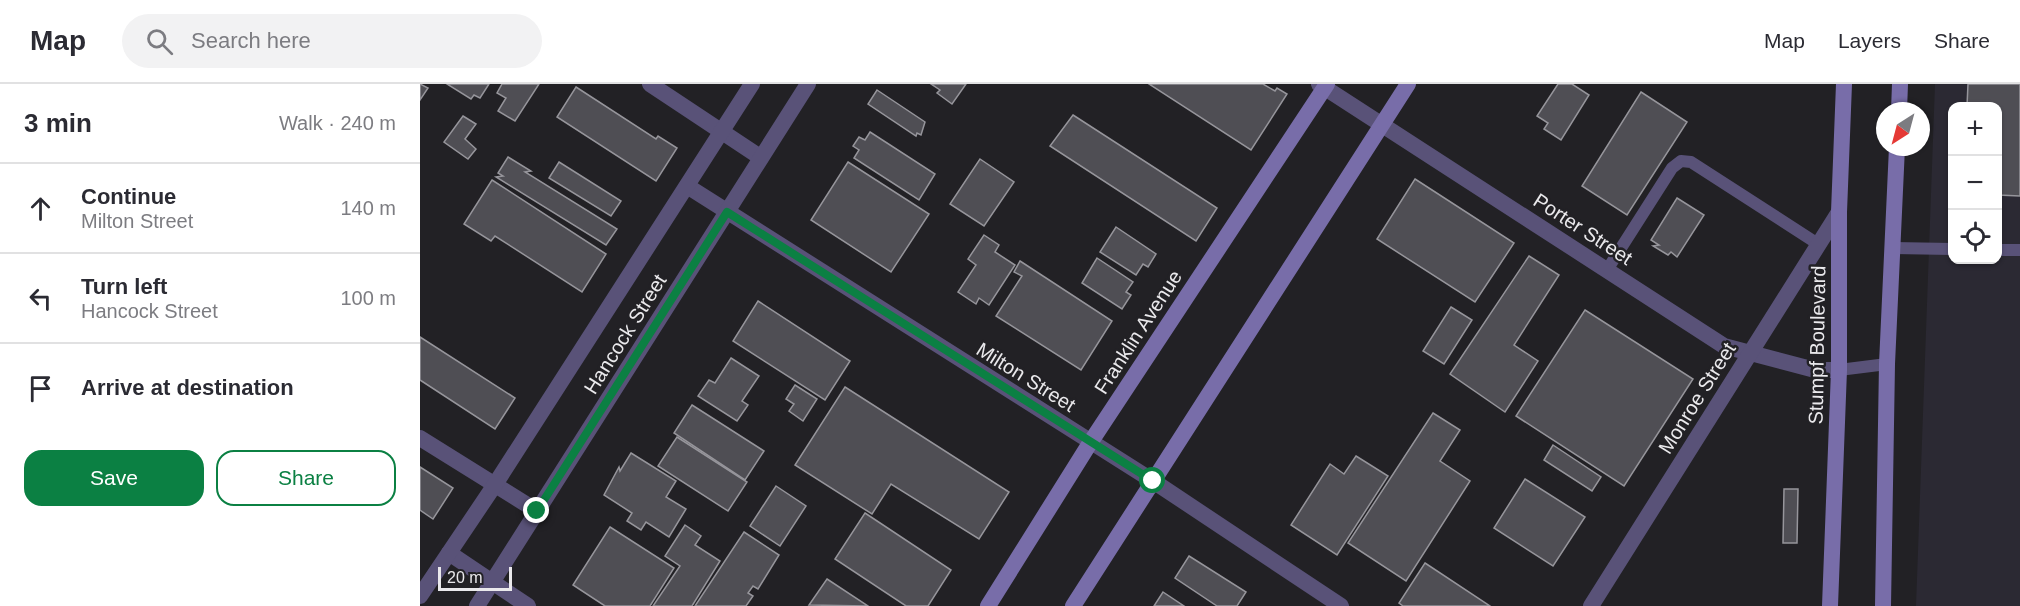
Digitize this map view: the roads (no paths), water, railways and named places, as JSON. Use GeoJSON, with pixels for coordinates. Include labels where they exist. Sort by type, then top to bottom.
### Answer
{"type":"FeatureCollection","features":[{"type":"Feature","properties":{"kind":"main road"},"geometry":{"type":"LineString","coordinates":[[1072,606],[1408,84]]}},
{"type":"Feature","properties":{"kind":"main road","name":"Stumpf Boulevard"},"geometry":{"type":"LineString","coordinates":[[1830,606],[1839,370],[1839,212],[1844,84]]}},
{"type":"Feature","properties":{"kind":"main road"},"geometry":{"type":"LineString","coordinates":[[1899,102],[1900,84]]}},
{"type":"Feature","properties":{"kind":"main road","name":"Franklin Avenue"},"geometry":{"type":"LineString","coordinates":[[987,606],[1090,443],[1324,85]]}},
{"type":"Feature","properties":{"kind":"main road"},"geometry":{"type":"LineString","coordinates":[[1883,606],[1887,364],[1897,156]]}},
{"type":"Feature","properties":{"kind":"street"},"geometry":{"type":"LineString","coordinates":[[650,84],[760,157]]}},
{"type":"Feature","properties":{"kind":"street","name":"Hancock Street"},"geometry":{"type":"LineString","coordinates":[[420,596],[494,486],[752,84]]}},
{"type":"Feature","properties":{"kind":"street","name":"Hancock Street"},"geometry":{"type":"LineString","coordinates":[[477,606],[808,84]]}},
{"type":"Feature","properties":{"kind":"street","name":"Porter Street"},"geometry":{"type":"LineString","coordinates":[[1324,85],[1724,346],[1815,370],[1839,370]]}},
{"type":"Feature","properties":{"kind":"street","name":"Milton Street"},"geometry":{"type":"LineString","coordinates":[[687,186],[1153,481],[1341,606]]}},
{"type":"Feature","properties":{"kind":"street","name":"Monroe Street"},"geometry":{"type":"LineString","coordinates":[[1592,606],[1839,212]]}},
{"type":"Feature","properties":{"kind":"street"},"geometry":{"type":"LineString","coordinates":[[420,438],[537,511]]}},
{"type":"Feature","properties":{"kind":"street"},"geometry":{"type":"LineString","coordinates":[[449,553],[528,606]]}},
{"type":"Feature","properties":{"kind":"lane"},"geometry":{"type":"LineString","coordinates":[[1607,270],[1672,168],[1681,160],[1691,162],[1818,244]]}},
{"type":"Feature","properties":{"kind":"lane"},"geometry":{"type":"LineString","coordinates":[[1893,248],[1948,249]]}},
{"type":"Feature","properties":{"kind":"lane"},"geometry":{"type":"LineString","coordinates":[[2002,250],[2020,250]]}},
{"type":"Feature","properties":{"kind":"lane"},"geometry":{"type":"LineString","coordinates":[[1839,370],[1887,364]]}}]}
